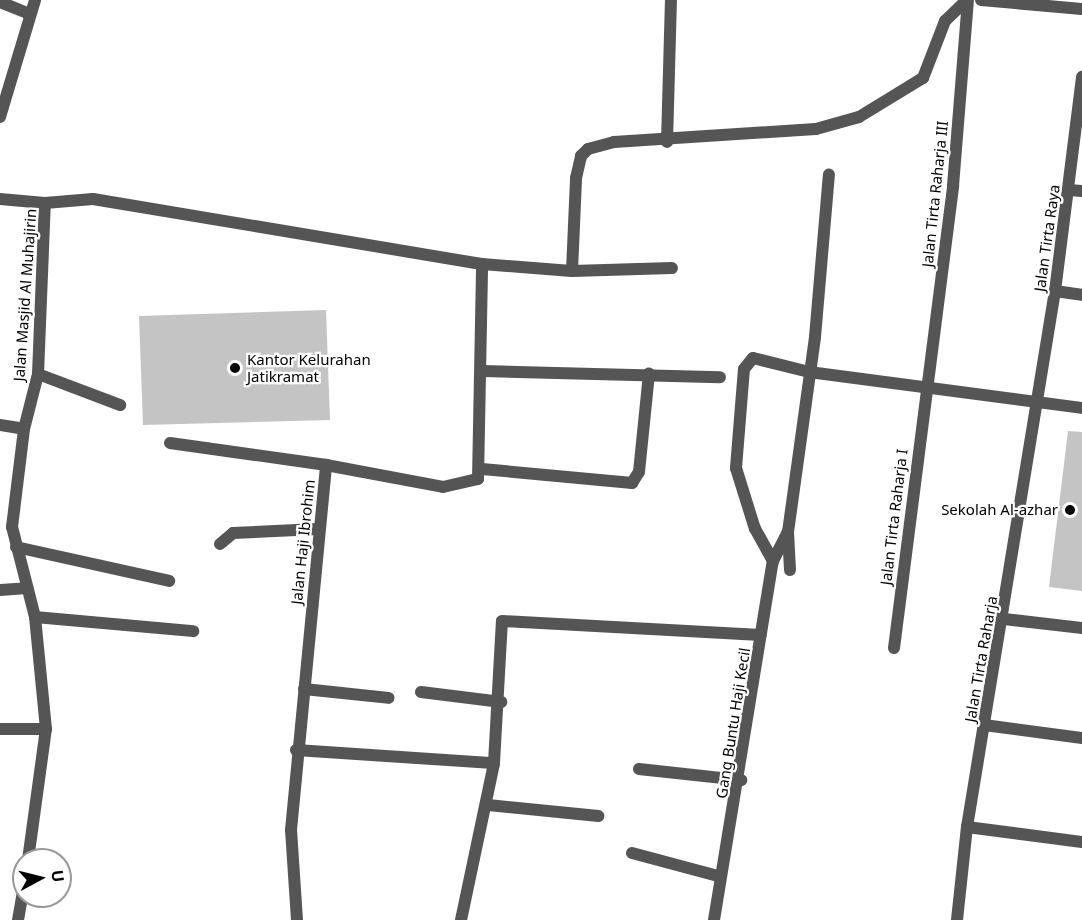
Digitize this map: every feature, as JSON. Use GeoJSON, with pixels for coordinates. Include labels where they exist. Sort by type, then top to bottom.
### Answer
{"type":"FeatureCollection","features":[{"type":"Feature","properties":{"kind":"street"},"geometry":{"type":"LineString","coordinates":[[1,112],[35,0]]}},
{"type":"Feature","properties":{"kind":"street"},"geometry":{"type":"LineString","coordinates":[[667,142],[671,0]]}},
{"type":"Feature","properties":{"kind":"street"},"geometry":{"type":"LineString","coordinates":[[572,271],[581,156],[598,144],[667,142],[816,129],[859,117],[922,78],[945,21],[967,0]]}},
{"type":"Feature","properties":{"kind":"street","name":"Jalan Tirta Raharja III"},"geometry":{"type":"LineString","coordinates":[[924,390],[953,186],[967,0]]}},
{"type":"Feature","properties":{"kind":"street"},"geometry":{"type":"LineString","coordinates":[[981,0],[1082,9]]}},
{"type":"Feature","properties":{"kind":"street"},"geometry":{"type":"LineString","coordinates":[[0,2],[30,14]]}},
{"type":"Feature","properties":{"kind":"street","name":"Jalan Tirta Raya"},"geometry":{"type":"LineString","coordinates":[[1036,404],[1055,291],[1076,191],[1082,77]]}},
{"type":"Feature","properties":{"kind":"street"},"geometry":{"type":"LineString","coordinates":[[790,570],[788,532],[809,372],[829,175]]}},
{"type":"Feature","properties":{"kind":"street","name":"Jalan Masjid Al Muhajirin"},"geometry":{"type":"LineString","coordinates":[[30,848],[46,729],[35,617],[12,527],[24,429],[38,375],[45,203],[93,198],[482,264],[572,271],[672,268]]}},
{"type":"Feature","properties":{"kind":"street"},"geometry":{"type":"LineString","coordinates":[[0,199],[45,203]]}},
{"type":"Feature","properties":{"kind":"street"},"geometry":{"type":"LineString","coordinates":[[482,264],[482,469],[632,483],[639,472],[649,375]]}},
{"type":"Feature","properties":{"kind":"street"},"geometry":{"type":"LineString","coordinates":[[1055,291],[1082,295]]}},
{"type":"Feature","properties":{"kind":"street"},"geometry":{"type":"LineString","coordinates":[[773,561],[755,529],[736,468],[744,369],[753,358],[809,372],[924,390],[1082,408]]}},
{"type":"Feature","properties":{"kind":"street"},"geometry":{"type":"LineString","coordinates":[[483,371],[720,377]]}},
{"type":"Feature","properties":{"kind":"street"},"geometry":{"type":"LineString","coordinates":[[38,375],[120,405]]}},
{"type":"Feature","properties":{"kind":"street","name":"Jalan Tirta Raharja I"},"geometry":{"type":"LineString","coordinates":[[894,648],[924,390]]}},
{"type":"Feature","properties":{"kind":"street","name":"Jalan Tirta Raharja"},"geometry":{"type":"LineString","coordinates":[[957,920],[967,827],[1004,619],[1036,404]]}},
{"type":"Feature","properties":{"kind":"street"},"geometry":{"type":"LineString","coordinates":[[0,424],[24,429]]}},
{"type":"Feature","properties":{"kind":"street"},"geometry":{"type":"LineString","coordinates":[[170,443],[326,465]]}},
{"type":"Feature","properties":{"kind":"street","name":"Jalan Haji Ibrohim"},"geometry":{"type":"LineString","coordinates":[[297,920],[291,875],[296,750],[326,465],[442,487],[478,479],[482,469]]}},
{"type":"Feature","properties":{"kind":"street"},"geometry":{"type":"LineString","coordinates":[[220,544],[233,533],[318,529]]}},
{"type":"Feature","properties":{"kind":"street","name":"Gang Buntu Haji Kecil"},"geometry":{"type":"LineString","coordinates":[[714,920],[718,876],[741,780],[773,561],[788,532]]}},
{"type":"Feature","properties":{"kind":"street"},"geometry":{"type":"LineString","coordinates":[[16,547],[169,580]]}},
{"type":"Feature","properties":{"kind":"street"},"geometry":{"type":"LineString","coordinates":[[0,590],[27,588]]}},
{"type":"Feature","properties":{"kind":"street"},"geometry":{"type":"LineString","coordinates":[[35,617],[193,631]]}},
{"type":"Feature","properties":{"kind":"street"},"geometry":{"type":"LineString","coordinates":[[1004,619],[1082,628]]}},
{"type":"Feature","properties":{"kind":"street"},"geometry":{"type":"LineString","coordinates":[[461,920],[488,805],[494,764],[501,702],[502,621],[762,635]]}},
{"type":"Feature","properties":{"kind":"street"},"geometry":{"type":"LineString","coordinates":[[304,689],[389,698]]}},
{"type":"Feature","properties":{"kind":"street"},"geometry":{"type":"LineString","coordinates":[[421,692],[501,702]]}},
{"type":"Feature","properties":{"kind":"street"},"geometry":{"type":"LineString","coordinates":[[984,725],[1082,738]]}},
{"type":"Feature","properties":{"kind":"street"},"geometry":{"type":"LineString","coordinates":[[0,729],[46,729]]}},
{"type":"Feature","properties":{"kind":"street"},"geometry":{"type":"LineString","coordinates":[[296,750],[494,764]]}},
{"type":"Feature","properties":{"kind":"street"},"geometry":{"type":"LineString","coordinates":[[639,769],[741,780]]}},
{"type":"Feature","properties":{"kind":"street"},"geometry":{"type":"LineString","coordinates":[[488,805],[598,816]]}},
{"type":"Feature","properties":{"kind":"street"},"geometry":{"type":"LineString","coordinates":[[967,827],[1082,842]]}},
{"type":"Feature","properties":{"kind":"street"},"geometry":{"type":"LineString","coordinates":[[632,853],[718,876]]}},
{"type":"Feature","properties":{"kind":"building","name":"Kantor Kelurahan Jatikramat"},"geometry":{"type":"Polygon","coordinates":[[[326,310],[330,420],[143,425],[139,316],[326,310]]]}},
{"type":"Feature","properties":{"kind":"building","name":"Sekolah Al-azhar"},"geometry":{"type":"Polygon","coordinates":[[[1068,431],[1082,432],[1082,591],[1049,587],[1068,431]]]}},
{"type":"Feature","properties":{"kind":"place","name":"Kantor Kelurahan Jatikramat"},"geometry":{"type":"Point","coordinates":[235,368]}},
{"type":"Feature","properties":{"kind":"place","name":"Sekolah Al-azhar"},"geometry":{"type":"Point","coordinates":[1070,510]}}]}
